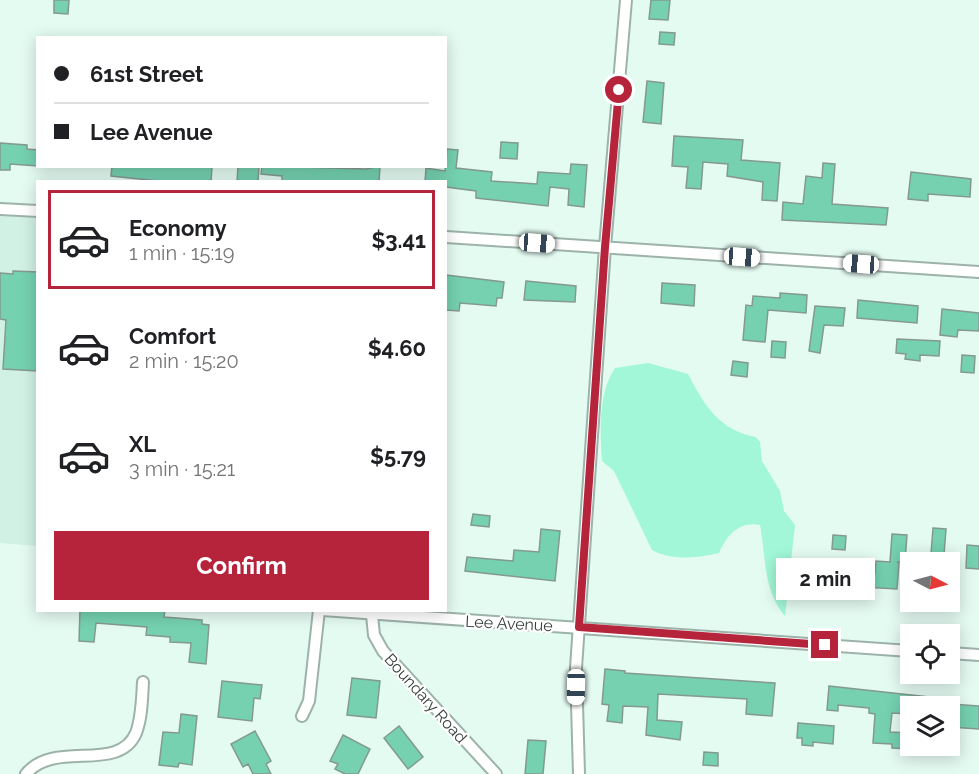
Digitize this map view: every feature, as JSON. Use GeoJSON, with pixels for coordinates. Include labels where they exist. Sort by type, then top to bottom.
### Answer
{"type":"FeatureCollection","features":[{"type":"Feature","properties":{"kind":"street"},"geometry":{"type":"LineString","coordinates":[[579,774],[576,706],[579,627],[605,247],[626,0]]}},
{"type":"Feature","properties":{"kind":"street"},"geometry":{"type":"LineString","coordinates":[[0,209],[36,211]]}},
{"type":"Feature","properties":{"kind":"street"},"geometry":{"type":"LineString","coordinates":[[447,237],[979,272]]}},
{"type":"Feature","properties":{"kind":"street"},"geometry":{"type":"LineString","coordinates":[[302,716],[309,701],[321,612]]}},
{"type":"Feature","properties":{"kind":"street","name":"Lee Avenue"},"geometry":{"type":"LineString","coordinates":[[341,612],[900,650]]}},
{"type":"Feature","properties":{"kind":"street","name":"Boundary Road"},"geometry":{"type":"LineString","coordinates":[[372,615],[374,635],[383,651],[496,774]]}},
{"type":"Feature","properties":{"kind":"street"},"geometry":{"type":"LineString","coordinates":[[960,654],[979,655]]}},
{"type":"Feature","properties":{"kind":"street"},"geometry":{"type":"LineString","coordinates":[[26,774],[32,768],[56,758],[103,759],[123,750],[136,734],[143,682]]}},
{"type":"Feature","properties":{"kind":"shaded area"},"geometry":{"type":"Polygon","coordinates":[[[0,216],[36,218],[36,546],[0,543],[0,216]]]}},
{"type":"Feature","properties":{"kind":"green space"},"geometry":{"type":"Polygon","coordinates":[[[648,363],[688,374],[714,415],[732,429],[756,437],[760,442],[762,461],[780,491],[784,511],[795,525],[785,616],[769,584],[760,525],[740,527],[730,535],[719,553],[685,558],[668,556],[652,550],[614,471],[602,461],[601,413],[609,378],[615,368],[648,363]]]}},
{"type":"Feature","properties":{"kind":"building"},"geometry":{"type":"Polygon","coordinates":[[[54,0],[69,0],[68,14],[54,13],[54,0]]]}},
{"type":"Feature","properties":{"kind":"building"},"geometry":{"type":"Polygon","coordinates":[[[651,0],[670,0],[668,20],[649,19],[651,0]]]}},
{"type":"Feature","properties":{"kind":"building"},"geometry":{"type":"Polygon","coordinates":[[[660,32],[675,33],[674,45],[659,44],[660,32]]]}},
{"type":"Feature","properties":{"kind":"building"},"geometry":{"type":"Polygon","coordinates":[[[647,81],[664,83],[661,124],[643,122],[647,81]]]}},
{"type":"Feature","properties":{"kind":"building"},"geometry":{"type":"Polygon","coordinates":[[[674,136],[743,140],[741,160],[780,163],[777,201],[762,200],[763,182],[727,176],[728,164],[703,162],[701,189],[686,188],[688,167],[672,166],[674,136]]]}},
{"type":"Feature","properties":{"kind":"building"},"geometry":{"type":"Polygon","coordinates":[[[501,142],[518,143],[517,159],[500,158],[501,142]]]}},
{"type":"Feature","properties":{"kind":"building"},"geometry":{"type":"Polygon","coordinates":[[[0,143],[27,145],[27,149],[36,150],[36,166],[10,164],[10,170],[0,170],[0,143]]]}},
{"type":"Feature","properties":{"kind":"building"},"geometry":{"type":"Polygon","coordinates":[[[447,149],[458,150],[456,168],[492,172],[491,181],[537,184],[538,172],[570,174],[571,164],[587,165],[584,207],[568,205],[569,189],[550,187],[548,206],[476,198],[476,191],[447,187],[447,180],[425,180],[426,168],[445,171],[447,149]]]}},
{"type":"Feature","properties":{"kind":"building"},"geometry":{"type":"Polygon","coordinates":[[[823,163],[835,164],[832,204],[888,208],[886,225],[782,220],[783,202],[803,204],[806,176],[822,178],[823,163]]]}},
{"type":"Feature","properties":{"kind":"building"},"geometry":{"type":"Polygon","coordinates":[[[112,168],[212,168],[211,180],[149,180],[111,176],[112,168]]]}},
{"type":"Feature","properties":{"kind":"building"},"geometry":{"type":"Polygon","coordinates":[[[238,168],[259,168],[258,180],[237,180],[238,168]]]}},
{"type":"Feature","properties":{"kind":"building"},"geometry":{"type":"Polygon","coordinates":[[[262,168],[380,168],[379,180],[282,180],[282,176],[261,174],[262,168]]]}},
{"type":"Feature","properties":{"kind":"building"},"geometry":{"type":"Polygon","coordinates":[[[911,172],[971,179],[970,197],[928,194],[928,201],[908,199],[911,172]]]}},
{"type":"Feature","properties":{"kind":"building"},"geometry":{"type":"Polygon","coordinates":[[[13,271],[36,272],[36,371],[3,369],[6,320],[0,319],[0,273],[13,274],[13,271]]]}},
{"type":"Feature","properties":{"kind":"building"},"geometry":{"type":"Polygon","coordinates":[[[447,275],[504,282],[502,298],[497,298],[496,306],[460,303],[459,311],[447,310],[447,275]]]}},
{"type":"Feature","properties":{"kind":"building"},"geometry":{"type":"Polygon","coordinates":[[[526,281],[576,286],[575,302],[524,300],[526,281]]]}},
{"type":"Feature","properties":{"kind":"building"},"geometry":{"type":"Polygon","coordinates":[[[662,283],[695,285],[694,306],[661,303],[662,283]]]}},
{"type":"Feature","properties":{"kind":"building"},"geometry":{"type":"Polygon","coordinates":[[[780,293],[807,295],[806,313],[768,310],[765,342],[743,340],[746,305],[752,306],[753,296],[780,298],[780,293]]]}},
{"type":"Feature","properties":{"kind":"building"},"geometry":{"type":"Polygon","coordinates":[[[858,300],[918,306],[917,323],[857,318],[858,300]]]}},
{"type":"Feature","properties":{"kind":"building"},"geometry":{"type":"Polygon","coordinates":[[[815,306],[845,308],[843,326],[824,325],[820,353],[809,351],[815,306]]]}},
{"type":"Feature","properties":{"kind":"building"},"geometry":{"type":"Polygon","coordinates":[[[942,309],[979,313],[979,331],[958,330],[957,337],[940,335],[942,309]]]}},
{"type":"Feature","properties":{"kind":"building"},"geometry":{"type":"Polygon","coordinates":[[[897,339],[940,341],[939,356],[920,355],[920,361],[905,359],[906,354],[896,353],[897,339]]]}},
{"type":"Feature","properties":{"kind":"building"},"geometry":{"type":"Polygon","coordinates":[[[772,341],[786,342],[785,358],[771,357],[772,341]]]}},
{"type":"Feature","properties":{"kind":"building"},"geometry":{"type":"Polygon","coordinates":[[[962,355],[975,356],[974,373],[961,372],[962,355]]]}},
{"type":"Feature","properties":{"kind":"building"},"geometry":{"type":"Polygon","coordinates":[[[733,361],[748,363],[747,377],[731,375],[733,361]]]}},
{"type":"Feature","properties":{"kind":"building"},"geometry":{"type":"Polygon","coordinates":[[[473,514],[490,516],[489,527],[471,525],[473,514]]]}},
{"type":"Feature","properties":{"kind":"building"},"geometry":{"type":"Polygon","coordinates":[[[933,528],[946,529],[944,552],[931,552],[933,528]]]}},
{"type":"Feature","properties":{"kind":"building"},"geometry":{"type":"Polygon","coordinates":[[[541,529],[560,531],[555,581],[465,571],[467,557],[513,561],[514,550],[539,552],[541,529]]]}},
{"type":"Feature","properties":{"kind":"building"},"geometry":{"type":"Polygon","coordinates":[[[892,534],[907,535],[906,552],[900,552],[900,562],[897,562],[899,563],[897,589],[863,587],[863,591],[837,589],[839,564],[855,565],[854,572],[875,574],[876,561],[890,562],[892,534]]]}},
{"type":"Feature","properties":{"kind":"building"},"geometry":{"type":"Polygon","coordinates":[[[833,535],[846,536],[845,550],[832,549],[833,535]]]}},
{"type":"Feature","properties":{"kind":"building"},"geometry":{"type":"Polygon","coordinates":[[[967,545],[979,546],[979,569],[966,568],[967,545]]]}},
{"type":"Feature","properties":{"kind":"building"},"geometry":{"type":"Polygon","coordinates":[[[80,612],[165,612],[164,617],[202,620],[202,624],[209,625],[206,664],[189,662],[191,643],[170,642],[170,637],[146,635],[147,627],[96,623],[94,642],[79,641],[80,612]]]}},
{"type":"Feature","properties":{"kind":"building"},"geometry":{"type":"Polygon","coordinates":[[[605,669],[625,671],[625,673],[775,683],[772,716],[746,714],[747,699],[658,694],[657,720],[682,722],[680,740],[646,735],[648,707],[623,706],[622,723],[607,721],[609,705],[602,704],[605,669]]]}},
{"type":"Feature","properties":{"kind":"building"},"geometry":{"type":"Polygon","coordinates":[[[352,678],[380,681],[376,718],[347,715],[352,678]]]}},
{"type":"Feature","properties":{"kind":"building"},"geometry":{"type":"Polygon","coordinates":[[[222,681],[262,685],[260,699],[254,698],[252,721],[218,717],[222,681]]]}},
{"type":"Feature","properties":{"kind":"building"},"geometry":{"type":"Polygon","coordinates":[[[829,686],[920,696],[900,696],[900,713],[892,713],[890,732],[900,732],[900,748],[892,748],[892,744],[873,743],[875,714],[869,713],[869,708],[838,705],[838,711],[827,710],[829,686]]]}},
{"type":"Feature","properties":{"kind":"building"},"geometry":{"type":"Polygon","coordinates":[[[960,705],[979,706],[979,729],[960,728],[960,705]]]}},
{"type":"Feature","properties":{"kind":"building"},"geometry":{"type":"Polygon","coordinates":[[[181,714],[197,716],[192,765],[179,763],[178,767],[159,765],[163,732],[179,733],[181,714]]]}},
{"type":"Feature","properties":{"kind":"building"},"geometry":{"type":"Polygon","coordinates":[[[798,723],[834,726],[833,744],[813,742],[813,746],[802,745],[802,738],[797,738],[798,723]]]}},
{"type":"Feature","properties":{"kind":"building"},"geometry":{"type":"Polygon","coordinates":[[[399,726],[423,757],[408,769],[384,738],[399,726]]]}},
{"type":"Feature","properties":{"kind":"building"},"geometry":{"type":"Polygon","coordinates":[[[255,731],[271,761],[266,764],[271,774],[253,774],[248,764],[243,767],[231,744],[255,731]]]}},
{"type":"Feature","properties":{"kind":"building"},"geometry":{"type":"Polygon","coordinates":[[[343,735],[370,749],[358,774],[345,774],[335,769],[338,764],[330,761],[343,735]]]}},
{"type":"Feature","properties":{"kind":"building"},"geometry":{"type":"Polygon","coordinates":[[[528,740],[546,741],[543,774],[525,774],[528,740]]]}},
{"type":"Feature","properties":{"kind":"building"},"geometry":{"type":"Polygon","coordinates":[[[704,752],[718,753],[718,766],[703,765],[704,752]]]}},
{"type":"Feature","properties":{"kind":"route"},"geometry":{"type":"LineString","coordinates":[[619,90],[605,247],[579,627],[825,645]]}}]}
